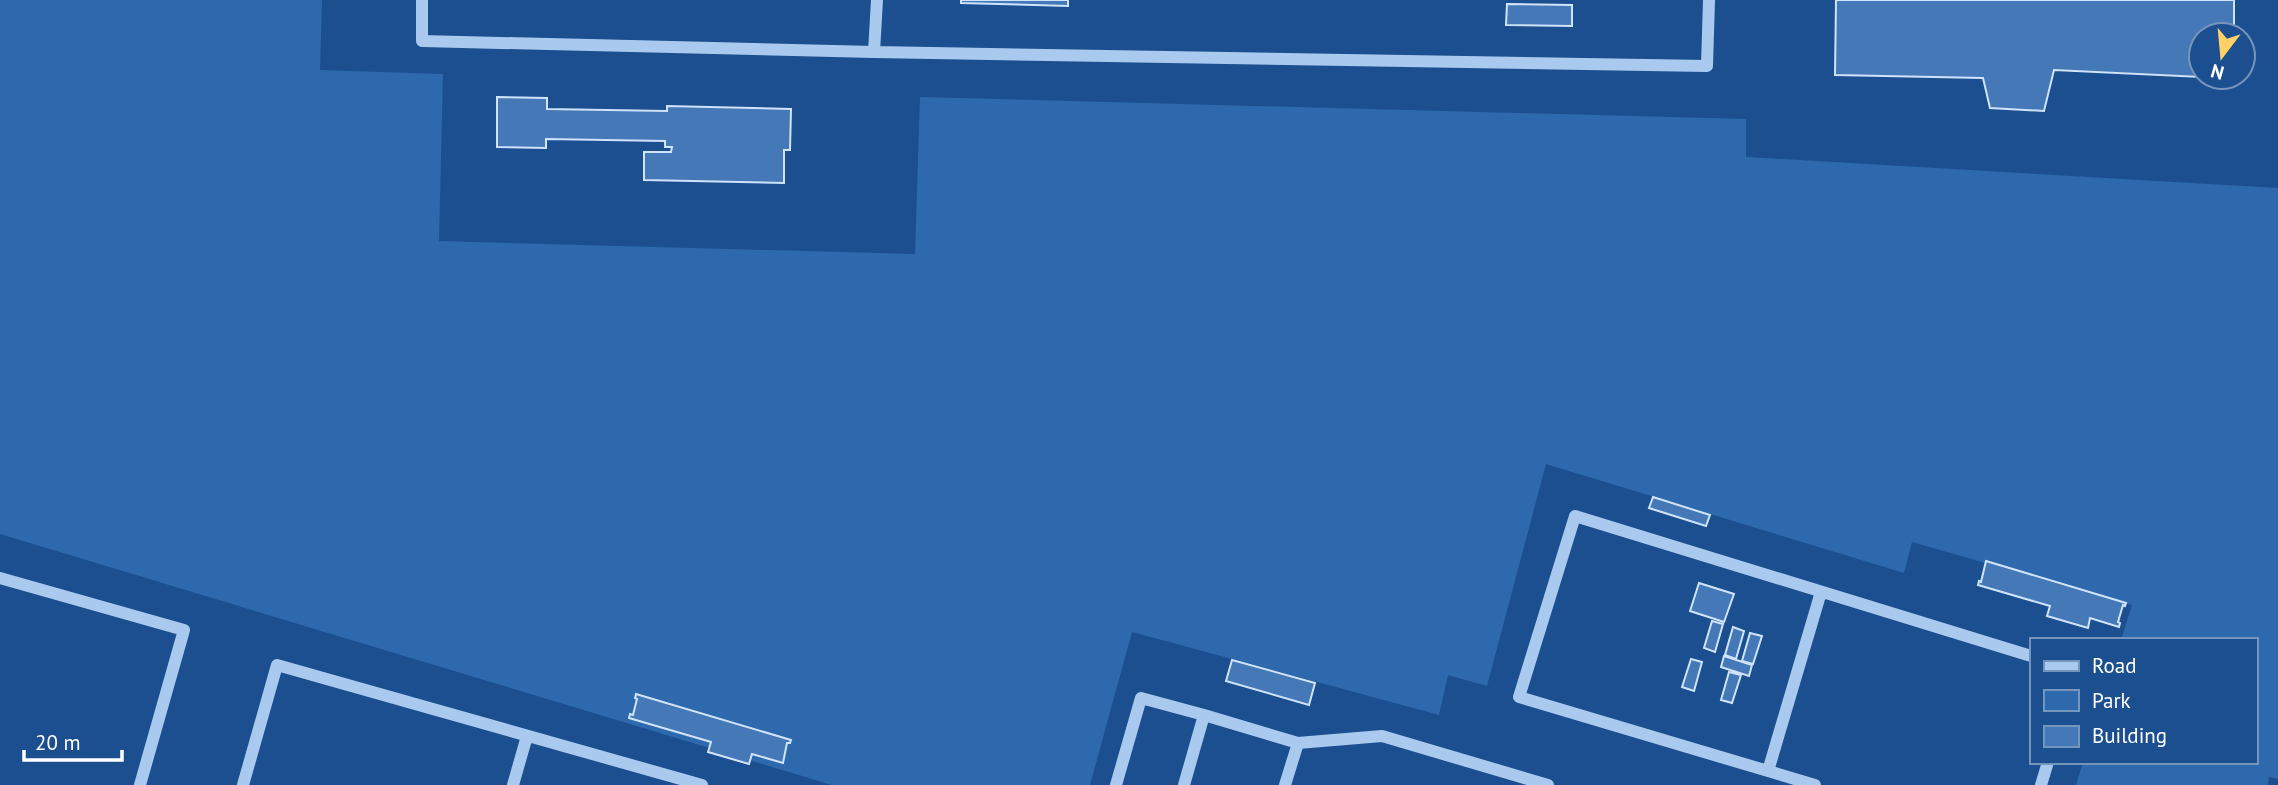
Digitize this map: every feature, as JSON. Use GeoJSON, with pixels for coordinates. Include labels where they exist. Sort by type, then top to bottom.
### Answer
{"type":"FeatureCollection","features":[{"type":"Feature","properties":{"kind":"lane"},"geometry":{"type":"LineString","coordinates":[[422,0],[422,41],[874,52],[1707,66],[1709,0]]}},
{"type":"Feature","properties":{"kind":"lane"},"geometry":{"type":"LineString","coordinates":[[874,52],[877,0]]}},
{"type":"Feature","properties":{"kind":"lane"},"geometry":{"type":"LineString","coordinates":[[1815,785],[1519,697],[1575,516],[2030,656]]}},
{"type":"Feature","properties":{"kind":"lane"},"geometry":{"type":"LineString","coordinates":[[0,578],[184,630],[140,785]]}},
{"type":"Feature","properties":{"kind":"lane"},"geometry":{"type":"LineString","coordinates":[[1768,771],[1821,592]]}},
{"type":"Feature","properties":{"kind":"lane"},"geometry":{"type":"LineString","coordinates":[[243,785],[278,665],[702,785]]}},
{"type":"Feature","properties":{"kind":"lane"},"geometry":{"type":"LineString","coordinates":[[1116,785],[1141,698],[1298,743],[1382,736],[1548,785]]}},
{"type":"Feature","properties":{"kind":"lane"},"geometry":{"type":"LineString","coordinates":[[1184,785],[1204,715]]}},
{"type":"Feature","properties":{"kind":"lane"},"geometry":{"type":"LineString","coordinates":[[513,785],[527,736]]}},
{"type":"Feature","properties":{"kind":"lane"},"geometry":{"type":"LineString","coordinates":[[1285,785],[1298,743]]}},
{"type":"Feature","properties":{"kind":"lane"},"geometry":{"type":"LineString","coordinates":[[2041,785],[2047,764]]}},
{"type":"Feature","properties":{"kind":"green space"},"geometry":{"type":"Polygon","coordinates":[[[0,0],[322,0],[320,70],[443,74],[439,241],[915,254],[920,97],[1746,119],[1746,157],[2278,188],[2278,779],[2269,777],[2268,785],[2076,785],[2082,764],[2257,764],[2257,638],[2122,638],[2132,605],[1912,542],[1904,573],[1546,464],[1487,686],[1448,675],[1439,715],[1132,632],[1090,785],[832,785],[0,534],[0,0]]]}},
{"type":"Feature","properties":{"kind":"building"},"geometry":{"type":"Polygon","coordinates":[[[961,0],[1068,0],[1068,6],[961,3],[961,0]]]}},
{"type":"Feature","properties":{"kind":"building"},"geometry":{"type":"Polygon","coordinates":[[[1836,0],[2234,0],[2234,21],[2187,21],[2187,76],[2054,70],[2044,111],[1990,108],[1983,78],[1835,75],[1836,0]]]}},
{"type":"Feature","properties":{"kind":"building"},"geometry":{"type":"Polygon","coordinates":[[[1507,4],[1572,5],[1572,26],[1506,25],[1507,4]]]}},
{"type":"Feature","properties":{"kind":"building"},"geometry":{"type":"Polygon","coordinates":[[[497,97],[547,98],[547,109],[667,111],[667,106],[791,109],[790,150],[784,150],[784,183],[644,180],[644,152],[671,152],[672,147],[665,147],[665,141],[546,139],[546,148],[497,147],[497,97]]]}},
{"type":"Feature","properties":{"kind":"building"},"geometry":{"type":"Polygon","coordinates":[[[1653,497],[1710,515],[1706,526],[1649,508],[1653,497]]]}},
{"type":"Feature","properties":{"kind":"building"},"geometry":{"type":"Polygon","coordinates":[[[1986,561],[2126,603],[2118,622],[2119,627],[2090,618],[2088,628],[2047,616],[2050,606],[1978,585],[1986,561]]]}},
{"type":"Feature","properties":{"kind":"building"},"geometry":{"type":"Polygon","coordinates":[[[1699,583],[1734,594],[1724,622],[1690,611],[1699,583]]]}},
{"type":"Feature","properties":{"kind":"building"},"geometry":{"type":"Polygon","coordinates":[[[1712,621],[1723,624],[1715,652],[1704,648],[1712,621]]]}},
{"type":"Feature","properties":{"kind":"building"},"geometry":{"type":"Polygon","coordinates":[[[1733,627],[1744,631],[1736,659],[1725,655],[1733,627]]]}},
{"type":"Feature","properties":{"kind":"building"},"geometry":{"type":"Polygon","coordinates":[[[1750,633],[1762,636],[1753,664],[1742,661],[1750,633]]]}},
{"type":"Feature","properties":{"kind":"building"},"geometry":{"type":"Polygon","coordinates":[[[1724,656],[1752,665],[1749,676],[1721,667],[1724,656]]]}},
{"type":"Feature","properties":{"kind":"building"},"geometry":{"type":"Polygon","coordinates":[[[1691,659],[1702,662],[1694,691],[1682,687],[1691,659]]]}},
{"type":"Feature","properties":{"kind":"building"},"geometry":{"type":"Polygon","coordinates":[[[1232,660],[1315,683],[1309,705],[1226,681],[1232,660]]]}},
{"type":"Feature","properties":{"kind":"building"},"geometry":{"type":"Polygon","coordinates":[[[1729,672],[1741,675],[1732,703],[1721,700],[1729,672]]]}},
{"type":"Feature","properties":{"kind":"building"},"geometry":{"type":"Polygon","coordinates":[[[636,694],[791,740],[787,743],[783,763],[752,754],[749,764],[708,752],[711,742],[629,718],[630,714],[633,715],[636,694]]]}}]}
